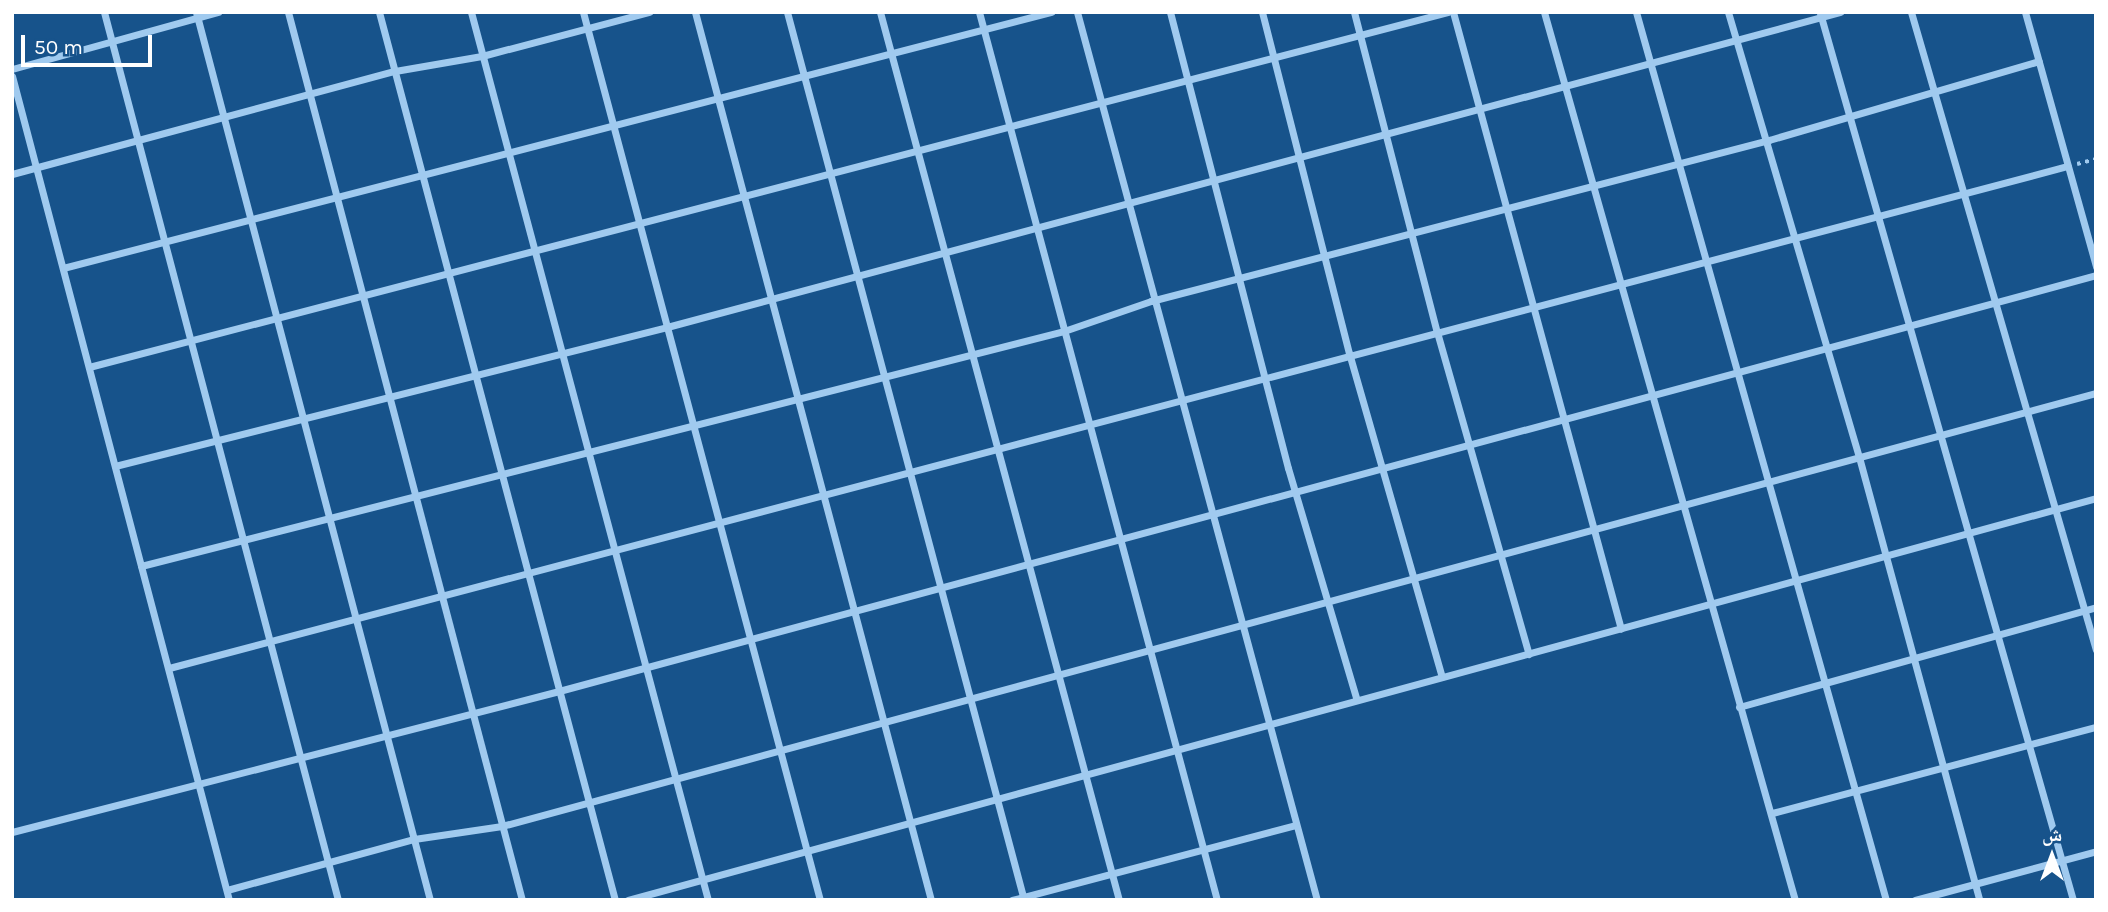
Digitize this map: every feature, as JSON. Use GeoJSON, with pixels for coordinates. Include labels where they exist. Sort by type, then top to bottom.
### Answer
{"type":"FeatureCollection","features":[{"type":"Feature","properties":{"kind":"street"},"geometry":{"type":"LineString","coordinates":[[104,12],[338,900]]}},
{"type":"Feature","properties":{"kind":"street"},"geometry":{"type":"LineString","coordinates":[[12,69],[197,15],[218,12]]}},
{"type":"Feature","properties":{"kind":"street"},"geometry":{"type":"LineString","coordinates":[[288,12],[522,900]]}},
{"type":"Feature","properties":{"kind":"street"},"geometry":{"type":"LineString","coordinates":[[379,12],[472,375],[615,900]]}},
{"type":"Feature","properties":{"kind":"street"},"geometry":{"type":"LineString","coordinates":[[471,12],[617,550],[708,900]]}},
{"type":"Feature","properties":{"kind":"street"},"geometry":{"type":"LineString","coordinates":[[583,12],[820,900]]}},
{"type":"Feature","properties":{"kind":"street"},"geometry":{"type":"LineString","coordinates":[[12,174],[394,71],[482,56],[649,12]]}},
{"type":"Feature","properties":{"kind":"street"},"geometry":{"type":"LineString","coordinates":[[695,12],[931,900]]}},
{"type":"Feature","properties":{"kind":"street"},"geometry":{"type":"LineString","coordinates":[[787,12],[1024,898]]}},
{"type":"Feature","properties":{"kind":"street"},"geometry":{"type":"LineString","coordinates":[[880,12],[1119,900]]}},
{"type":"Feature","properties":{"kind":"street"},"geometry":{"type":"LineString","coordinates":[[979,12],[1088,429],[1217,900]]}},
{"type":"Feature","properties":{"kind":"street"},"geometry":{"type":"LineString","coordinates":[[63,268],[421,172],[509,154],[1051,12]]}},
{"type":"Feature","properties":{"kind":"street"},"geometry":{"type":"LineString","coordinates":[[1077,12],[1178,403],[1317,900]]}},
{"type":"Feature","properties":{"kind":"street"},"geometry":{"type":"LineString","coordinates":[[1170,12],[1264,379],[1298,489],[1356,698]]}},
{"type":"Feature","properties":{"kind":"street"},"geometry":{"type":"LineString","coordinates":[[1262,12],[1349,354],[1442,677]]}},
{"type":"Feature","properties":{"kind":"street"},"geometry":{"type":"LineString","coordinates":[[1354,12],[1437,332],[1472,444],[1530,654]]}},
{"type":"Feature","properties":{"kind":"street"},"geometry":{"type":"LineString","coordinates":[[89,367],[447,271],[537,254],[639,228],[830,175],[1102,107],[1187,80],[1451,12],[1480,112],[1530,309],[1621,629]]}},
{"type":"Feature","properties":{"kind":"street"},"geometry":{"type":"LineString","coordinates":[[1544,12],[1564,88],[1624,285],[1795,900]]}},
{"type":"Feature","properties":{"kind":"street"},"geometry":{"type":"LineString","coordinates":[[1636,12],[1682,162],[1772,479],[1886,900]]}},
{"type":"Feature","properties":{"kind":"street"},"geometry":{"type":"LineString","coordinates":[[1728,12],[1769,140],[1824,346],[1860,457],[1979,900]]}},
{"type":"Feature","properties":{"kind":"street"},"geometry":{"type":"LineString","coordinates":[[115,466],[388,393],[667,327],[856,275],[946,254],[1387,134],[1480,112],[1737,38],[1840,12]]}},
{"type":"Feature","properties":{"kind":"street"},"geometry":{"type":"LineString","coordinates":[[1911,12],[1931,94],[2096,650]]}},
{"type":"Feature","properties":{"kind":"street"},"geometry":{"type":"LineString","coordinates":[[2025,12],[2096,267]]}},
{"type":"Feature","properties":{"kind":"street"},"geometry":{"type":"LineString","coordinates":[[197,15],[430,900]]}},
{"type":"Feature","properties":{"kind":"street"},"geometry":{"type":"LineString","coordinates":[[1820,15],[1845,117],[1972,534],[2073,900]]}},
{"type":"Feature","properties":{"kind":"street"},"geometry":{"type":"LineString","coordinates":[[141,566],[414,492],[695,427],[1064,331],[1151,301],[1769,140],[2039,61]]}},
{"type":"Feature","properties":{"kind":"street"},"geometry":{"type":"LineString","coordinates":[[12,76],[229,900]]}},
{"type":"Feature","properties":{"kind":"street"},"geometry":{"type":"LineString","coordinates":[[169,668],[527,572],[824,499],[1088,429],[1349,354],[1624,285],[1875,214],[2068,166]]}},
{"type":"Feature","properties":{"kind":"street"},"geometry":{"type":"LineString","coordinates":[[12,832],[385,732],[472,714],[559,691],[1381,466],[1655,395],[1824,346],[2096,275]]}},
{"type":"Feature","properties":{"kind":"street"},"geometry":{"type":"LineString","coordinates":[[227,890],[414,839],[502,826],[588,800],[677,779],[778,749],[2096,393]]}},
{"type":"Feature","properties":{"kind":"street"},"geometry":{"type":"LineString","coordinates":[[628,900],[1083,772],[1886,558],[2096,498]]}},
{"type":"Feature","properties":{"kind":"street"},"geometry":{"type":"LineString","coordinates":[[1740,707],[2096,607]]}},
{"type":"Feature","properties":{"kind":"street"},"geometry":{"type":"LineString","coordinates":[[1772,813],[2096,727]]}},
{"type":"Feature","properties":{"kind":"street"},"geometry":{"type":"LineString","coordinates":[[1012,900],[1295,825]]}},
{"type":"Feature","properties":{"kind":"street"},"geometry":{"type":"LineString","coordinates":[[1915,900],[2096,851]]}},
{"type":"Feature","properties":{"kind":"path"},"geometry":{"type":"LineString","coordinates":[[2068,166],[2096,159]]}}]}
